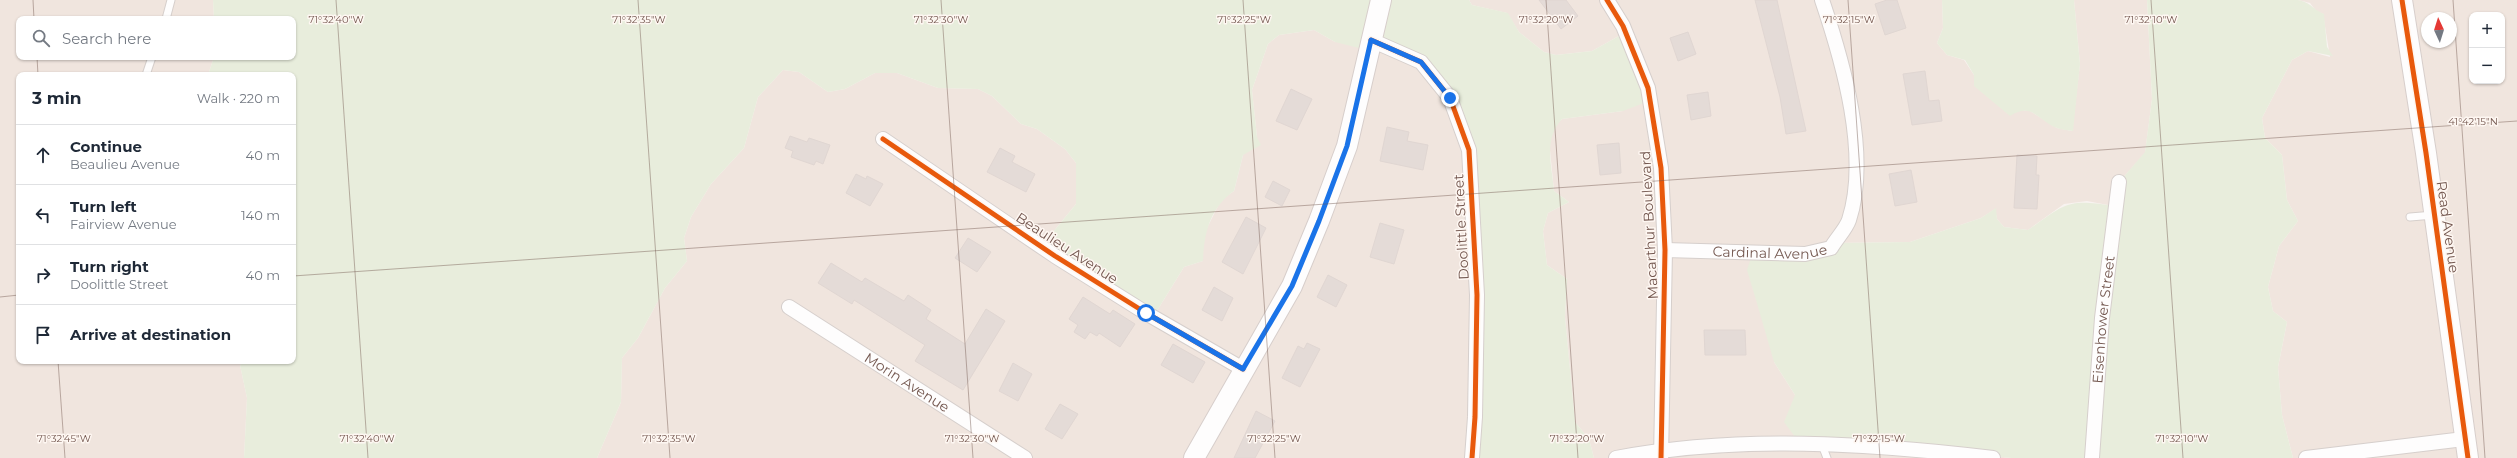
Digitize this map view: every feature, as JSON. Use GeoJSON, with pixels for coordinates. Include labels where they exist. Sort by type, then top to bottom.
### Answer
{"type":"FeatureCollection","features":[{"type":"Feature","properties":{"kind":"main road"},"geometry":{"type":"LineString","coordinates":[[1194,458],[1243,369],[1292,286],[1319,221],[1347,146],[1381,0]]}},
{"type":"Feature","properties":{"kind":"main road","name":"Read Avenue"},"geometry":{"type":"LineString","coordinates":[[2402,0],[2434,215],[2466,449]]}},
{"type":"Feature","properties":{"kind":"street","name":"Macarthur Boulevard"},"geometry":{"type":"LineString","coordinates":[[1607,0],[1623,26],[1648,88],[1661,168],[1665,250],[1661,454]]}},
{"type":"Feature","properties":{"kind":"street","name":"Cardinal Avenue"},"geometry":{"type":"LineString","coordinates":[[1665,250],[1805,254],[1831,248],[1849,221],[1855,186],[1854,121],[1838,48],[1822,0]]}},
{"type":"Feature","properties":{"kind":"street","name":"Doolittle Street"},"geometry":{"type":"LineString","coordinates":[[1371,40],[1421,62],[1450,98],[1468,150],[1477,295],[1475,417],[1472,458]]}},
{"type":"Feature","properties":{"kind":"street","name":"Beaulieu Avenue"},"geometry":{"type":"LineString","coordinates":[[883,139],[1120,297],[1243,369]]}},
{"type":"Feature","properties":{"kind":"street","name":"Eisenhower Street"},"geometry":{"type":"LineString","coordinates":[[2092,458],[2102,318],[2119,182]]}},
{"type":"Feature","properties":{"kind":"street","name":"Morin Avenue"},"geometry":{"type":"LineString","coordinates":[[789,307],[1025,458]]}},
{"type":"Feature","properties":{"kind":"street"},"geometry":{"type":"LineString","coordinates":[[1616,458],[1747,445],[1825,451],[1993,458]]}},
{"type":"Feature","properties":{"kind":"street"},"geometry":{"type":"LineString","coordinates":[[2306,458],[2466,449]]}},
{"type":"Feature","properties":{"kind":"lane"},"geometry":{"type":"LineString","coordinates":[[167,16],[171,0]]}},
{"type":"Feature","properties":{"kind":"lane"},"geometry":{"type":"LineString","coordinates":[[147,72],[151,60]]}},
{"type":"Feature","properties":{"kind":"lane"},"geometry":{"type":"LineString","coordinates":[[2410,217],[2434,215]]}},
{"type":"Feature","properties":{"kind":"shaded area"},"geometry":{"type":"Polygon","coordinates":[[[0,0],[213,0],[214,16],[16,16],[16,60],[213,60],[209,72],[16,72],[16,364],[242,364],[240,365],[247,398],[244,458],[0,458],[0,0]]]}},
{"type":"Feature","properties":{"kind":"shaded area"},"geometry":{"type":"Polygon","coordinates":[[[1469,0],[1942,0],[1943,28],[1937,43],[1947,55],[1964,60],[1974,75],[2020,110],[2030,111],[2057,128],[2072,131],[2080,64],[2074,0],[2147,0],[2152,99],[2145,153],[2121,180],[2113,206],[2087,201],[2064,204],[2028,230],[2004,227],[1997,219],[1995,209],[1981,218],[1910,242],[1834,243],[1774,362],[1795,395],[1977,454],[2011,458],[1594,458],[1589,439],[1575,422],[1565,317],[1567,279],[1547,265],[1543,231],[1548,213],[1569,202],[1554,191],[1549,140],[1555,126],[1562,119],[1623,111],[1626,32],[1592,51],[1556,55],[1544,52],[1519,32],[1507,13],[1472,5],[1469,0]]]}},
{"type":"Feature","properties":{"kind":"shaded area"},"geometry":{"type":"Polygon","coordinates":[[[2298,0],[2517,0],[2517,458],[2293,458],[2282,415],[2278,367],[2287,322],[2273,311],[2268,287],[2279,246],[2298,221],[2287,200],[2282,155],[2265,138],[2262,118],[2292,60],[2308,51],[2330,57],[2323,14],[2316,11],[2310,3],[2298,0]]]}},
{"type":"Feature","properties":{"kind":"shaded area"},"geometry":{"type":"Polygon","coordinates":[[[1314,30],[1335,42],[1375,41],[1424,63],[1468,144],[1473,458],[597,458],[621,402],[622,358],[638,338],[665,288],[687,261],[684,238],[691,217],[711,184],[744,148],[758,97],[783,70],[799,72],[828,92],[845,89],[875,73],[897,73],[938,88],[978,89],[992,96],[1021,124],[1037,129],[1065,149],[1076,163],[1076,204],[1044,243],[1155,314],[1184,267],[1203,261],[1203,241],[1207,228],[1221,200],[1234,191],[1243,155],[1257,137],[1252,90],[1268,44],[1279,35],[1314,30]]]}},
{"type":"Feature","properties":{"kind":"green space"},"geometry":{"type":"Polygon","coordinates":[[[213,0],[1469,0],[1472,5],[1508,13],[1519,32],[1544,52],[1556,55],[1592,51],[1626,32],[1649,101],[1623,111],[1562,119],[1552,135],[1550,153],[1554,191],[1569,202],[1548,213],[1543,231],[1547,265],[1567,279],[1565,317],[1575,422],[1589,439],[1594,458],[1473,458],[1468,144],[1424,63],[1375,41],[1367,50],[1335,42],[1314,30],[1279,35],[1268,44],[1252,90],[1257,137],[1261,145],[1243,155],[1234,191],[1219,205],[1214,213],[1207,231],[1203,261],[1184,267],[1155,314],[1044,243],[1076,204],[1076,163],[1065,149],[1037,129],[1021,124],[992,96],[978,89],[938,88],[897,73],[875,73],[845,89],[828,92],[799,72],[783,70],[758,97],[744,148],[711,184],[691,217],[684,238],[687,261],[665,288],[638,338],[622,358],[621,402],[597,458],[244,458],[247,398],[240,365],[296,364],[296,72],[209,72],[213,60],[296,60],[296,16],[214,16],[213,0]]]}},
{"type":"Feature","properties":{"kind":"green space"},"geometry":{"type":"Polygon","coordinates":[[[1942,0],[2074,0],[2080,64],[2073,131],[2063,130],[2050,125],[2030,112],[2018,112],[2010,116],[1974,86],[1974,75],[1965,60],[1947,55],[1937,43],[1943,28],[1942,0]]]}},
{"type":"Feature","properties":{"kind":"green space"},"geometry":{"type":"Polygon","coordinates":[[[2147,0],[2298,0],[2309,4],[2324,14],[2327,47],[2333,56],[2308,51],[2292,60],[2262,118],[2265,138],[2282,155],[2287,200],[2298,221],[2279,246],[2268,287],[2273,311],[2287,322],[2278,367],[2282,415],[2293,458],[2011,458],[1977,454],[1801,445],[1784,422],[1795,395],[1774,362],[1747,270],[1753,252],[1804,253],[1834,243],[1910,242],[1981,218],[1996,208],[1997,219],[2004,227],[2028,230],[2050,214],[2067,205],[2086,203],[2113,206],[2121,180],[2145,152],[2152,99],[2147,0]]]}},
{"type":"Feature","properties":{"kind":"building"},"geometry":{"type":"Polygon","coordinates":[[[1539,0],[1566,0],[1578,16],[1561,29],[1539,0]]]}},
{"type":"Feature","properties":{"kind":"building"},"geometry":{"type":"Polygon","coordinates":[[[1755,0],[1777,0],[1806,131],[1786,134],[1780,97],[1755,0]]]}},
{"type":"Feature","properties":{"kind":"building"},"geometry":{"type":"Polygon","coordinates":[[[1887,0],[1897,0],[1906,28],[1885,35],[1875,4],[1887,0]]]}},
{"type":"Feature","properties":{"kind":"building"},"geometry":{"type":"Polygon","coordinates":[[[1688,32],[1696,54],[1678,61],[1670,38],[1688,32]]]}},
{"type":"Feature","properties":{"kind":"building"},"geometry":{"type":"Polygon","coordinates":[[[1925,71],[1929,101],[1939,100],[1942,121],[1912,125],[1903,74],[1925,71]]]}},
{"type":"Feature","properties":{"kind":"building"},"geometry":{"type":"Polygon","coordinates":[[[1291,89],[1312,99],[1297,130],[1276,121],[1291,89]]]}},
{"type":"Feature","properties":{"kind":"building"},"geometry":{"type":"Polygon","coordinates":[[[1708,92],[1711,116],[1691,120],[1687,95],[1708,92]]]}},
{"type":"Feature","properties":{"kind":"building"},"geometry":{"type":"Polygon","coordinates":[[[1387,127],[1409,132],[1407,141],[1428,145],[1423,170],[1380,161],[1387,127]]]}},
{"type":"Feature","properties":{"kind":"building"},"geometry":{"type":"Polygon","coordinates":[[[790,136],[807,142],[809,138],[830,145],[823,164],[816,161],[814,165],[791,157],[793,151],[785,148],[790,136]]]}},
{"type":"Feature","properties":{"kind":"building"},"geometry":{"type":"Polygon","coordinates":[[[1619,143],[1621,173],[1600,175],[1597,145],[1619,143]]]}},
{"type":"Feature","properties":{"kind":"building"},"geometry":{"type":"Polygon","coordinates":[[[1000,148],[1015,156],[1012,162],[1035,174],[1026,192],[987,172],[1000,148]]]}},
{"type":"Feature","properties":{"kind":"building"},"geometry":{"type":"Polygon","coordinates":[[[2017,155],[2037,156],[2036,175],[2039,175],[2037,209],[2014,208],[2017,155]]]}},
{"type":"Feature","properties":{"kind":"building"},"geometry":{"type":"Polygon","coordinates":[[[1911,170],[1917,202],[1895,206],[1889,174],[1911,170]]]}},
{"type":"Feature","properties":{"kind":"building"},"geometry":{"type":"Polygon","coordinates":[[[856,174],[866,179],[867,176],[883,184],[870,206],[846,193],[856,174]]]}},
{"type":"Feature","properties":{"kind":"building"},"geometry":{"type":"Polygon","coordinates":[[[1273,181],[1290,190],[1282,206],[1265,197],[1273,181]]]}},
{"type":"Feature","properties":{"kind":"building"},"geometry":{"type":"Polygon","coordinates":[[[1246,217],[1266,228],[1243,274],[1222,262],[1246,217]]]}},
{"type":"Feature","properties":{"kind":"building"},"geometry":{"type":"Polygon","coordinates":[[[1380,223],[1404,230],[1394,264],[1370,257],[1380,223]]]}},
{"type":"Feature","properties":{"kind":"building"},"geometry":{"type":"Polygon","coordinates":[[[968,238],[991,252],[977,272],[955,258],[968,238]]]}},
{"type":"Feature","properties":{"kind":"building"},"geometry":{"type":"Polygon","coordinates":[[[831,263],[862,282],[865,278],[904,301],[908,295],[931,310],[926,319],[965,344],[986,309],[1005,321],[963,390],[915,361],[925,345],[854,300],[852,304],[818,283],[831,263]]]}},
{"type":"Feature","properties":{"kind":"building"},"geometry":{"type":"Polygon","coordinates":[[[1328,275],[1347,285],[1336,307],[1317,297],[1328,275]]]}},
{"type":"Feature","properties":{"kind":"building"},"geometry":{"type":"Polygon","coordinates":[[[1214,287],[1233,298],[1222,321],[1202,310],[1214,287]]]}},
{"type":"Feature","properties":{"kind":"building"},"geometry":{"type":"Polygon","coordinates":[[[1083,297],[1110,314],[1113,310],[1135,324],[1120,347],[1099,333],[1097,336],[1090,332],[1085,339],[1074,332],[1078,325],[1069,319],[1083,297]]]}},
{"type":"Feature","properties":{"kind":"building"},"geometry":{"type":"Polygon","coordinates":[[[1704,330],[1745,330],[1746,355],[1705,355],[1704,330]]]}},
{"type":"Feature","properties":{"kind":"building"},"geometry":{"type":"Polygon","coordinates":[[[1307,343],[1320,349],[1300,387],[1282,378],[1298,346],[1304,349],[1307,343]]]}},
{"type":"Feature","properties":{"kind":"building"},"geometry":{"type":"Polygon","coordinates":[[[1173,344],[1205,362],[1193,383],[1161,365],[1173,344]]]}},
{"type":"Feature","properties":{"kind":"building"},"geometry":{"type":"Polygon","coordinates":[[[1013,363],[1032,374],[1018,401],[999,391],[1013,363]]]}},
{"type":"Feature","properties":{"kind":"building"},"geometry":{"type":"Polygon","coordinates":[[[1060,404],[1078,414],[1062,439],[1045,429],[1060,404]]]}},
{"type":"Feature","properties":{"kind":"building"},"geometry":{"type":"Polygon","coordinates":[[[1256,411],[1275,421],[1255,458],[1234,458],[1256,411]]]}},
{"type":"Feature","properties":{"kind":"cycle path"},"geometry":{"type":"LineString","coordinates":[[1607,0],[1623,26],[1648,88],[1661,168],[1665,250],[1661,458]]}},
{"type":"Feature","properties":{"kind":"cycle path"},"geometry":{"type":"LineString","coordinates":[[2402,0],[2426,153],[2468,458]]}},
{"type":"Feature","properties":{"kind":"cycle path"},"geometry":{"type":"LineString","coordinates":[[1371,40],[1421,62],[1450,98],[1469,150],[1477,295],[1475,417],[1472,458]]}},
{"type":"Feature","properties":{"kind":"cycle path"},"geometry":{"type":"LineString","coordinates":[[883,139],[1055,256],[1146,313],[1243,369]]}},
{"type":"Feature","properties":{"kind":"route"},"geometry":{"type":"LineString","coordinates":[[1146,313],[1243,369],[1292,286],[1319,221],[1347,146],[1371,40],[1421,62],[1450,98]]}}]}
